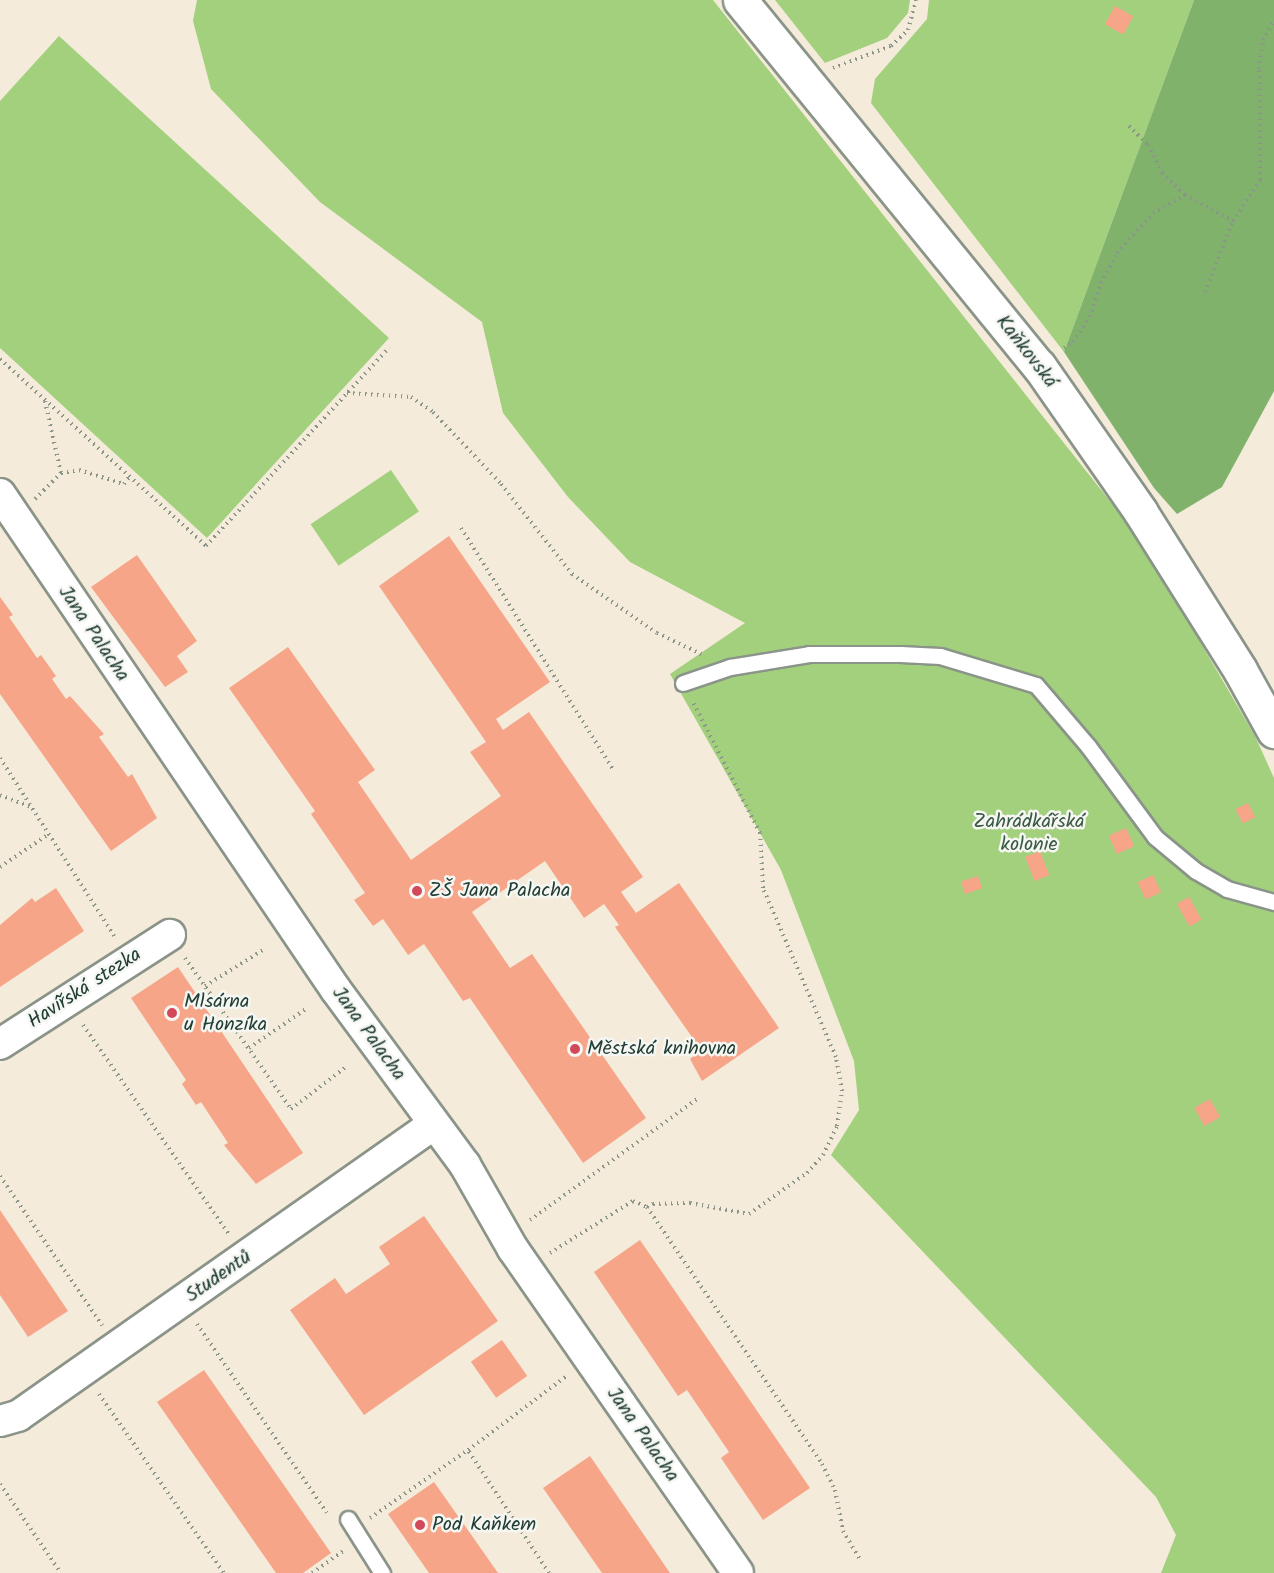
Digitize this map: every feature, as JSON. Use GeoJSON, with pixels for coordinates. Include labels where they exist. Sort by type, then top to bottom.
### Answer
{"type":"FeatureCollection","features":[{"type":"Feature","properties":{"kind":"street","name":"Kaňkovská"},"geometry":{"type":"LineString","coordinates":[[741,0],[807,78],[1039,366],[1140,511],[1240,670],[1274,732]]}},
{"type":"Feature","properties":{"kind":"street","name":"Jana Palacha"},"geometry":{"type":"LineString","coordinates":[[0,494],[329,981],[465,1165],[487,1207],[527,1268],[738,1573]]}},
{"type":"Feature","properties":{"kind":"street","name":"Havířská stezka"},"geometry":{"type":"LineString","coordinates":[[0,1044],[130,960],[175,943]]}},
{"type":"Feature","properties":{"kind":"street","name":"Studentů"},"geometry":{"type":"LineString","coordinates":[[0,1421],[18,1416],[434,1124]]}},
{"type":"Feature","properties":{"kind":"lane"},"geometry":{"type":"LineString","coordinates":[[683,683],[729,668],[809,654],[940,656],[1036,685],[1088,746],[1155,837],[1196,871],[1227,889],[1274,902]]}},
{"type":"Feature","properties":{"kind":"lane"},"geometry":{"type":"LineString","coordinates":[[355,1529],[382,1573]]}},
{"type":"Feature","properties":{"kind":"path"},"geometry":{"type":"LineString","coordinates":[[807,78],[891,46],[908,30],[916,0]]}},
{"type":"Feature","properties":{"kind":"path"},"geometry":{"type":"LineString","coordinates":[[1205,292],[1233,221],[1260,180],[1259,69],[1263,40],[1274,21]]}},
{"type":"Feature","properties":{"kind":"path"},"geometry":{"type":"LineString","coordinates":[[1129,126],[1148,145],[1162,173],[1185,195],[1233,221]]}},
{"type":"Feature","properties":{"kind":"path"},"geometry":{"type":"LineString","coordinates":[[1039,366],[1073,342],[1085,325],[1117,253],[1153,213],[1185,195]]}},
{"type":"Feature","properties":{"kind":"path"},"geometry":{"type":"LineString","coordinates":[[0,359],[206,546],[389,348]]}},
{"type":"Feature","properties":{"kind":"path"},"geometry":{"type":"LineString","coordinates":[[346,393],[411,397],[433,411],[501,484],[572,574],[657,633],[729,668]]}},
{"type":"Feature","properties":{"kind":"path"},"geometry":{"type":"LineString","coordinates":[[45,400],[61,473]]}},
{"type":"Feature","properties":{"kind":"path"},"geometry":{"type":"LineString","coordinates":[[32,502],[61,473],[79,470],[124,484],[129,477]]}},
{"type":"Feature","properties":{"kind":"path"},"geometry":{"type":"LineString","coordinates":[[461,528],[612,768]]}},
{"type":"Feature","properties":{"kind":"path"},"geometry":{"type":"LineString","coordinates":[[647,1208],[653,1204],[690,1203],[749,1214],[807,1173],[823,1155],[837,1126],[842,1091],[836,1057],[764,888],[760,833],[683,683]]}},
{"type":"Feature","properties":{"kind":"path"},"geometry":{"type":"LineString","coordinates":[[0,758],[130,960]]}},
{"type":"Feature","properties":{"kind":"path"},"geometry":{"type":"LineString","coordinates":[[0,795],[32,807]]}},
{"type":"Feature","properties":{"kind":"path"},"geometry":{"type":"LineString","coordinates":[[0,867],[49,834]]}},
{"type":"Feature","properties":{"kind":"path"},"geometry":{"type":"LineString","coordinates":[[175,943],[291,1109],[347,1066]]}},
{"type":"Feature","properties":{"kind":"path"},"geometry":{"type":"LineString","coordinates":[[206,986],[263,950]]}},
{"type":"Feature","properties":{"kind":"path"},"geometry":{"type":"LineString","coordinates":[[66,1001],[235,1244]]}},
{"type":"Feature","properties":{"kind":"path"},"geometry":{"type":"LineString","coordinates":[[249,1048],[306,1009]]}},
{"type":"Feature","properties":{"kind":"path"},"geometry":{"type":"LineString","coordinates":[[524,1224],[697,1099]]}},
{"type":"Feature","properties":{"kind":"path"},"geometry":{"type":"LineString","coordinates":[[0,1176],[107,1333]]}},
{"type":"Feature","properties":{"kind":"path"},"geometry":{"type":"LineString","coordinates":[[527,1268],[625,1205],[640,1201],[822,1464],[835,1490],[843,1531],[861,1561]]}},
{"type":"Feature","properties":{"kind":"path"},"geometry":{"type":"LineString","coordinates":[[190,1315],[336,1527],[355,1529]]}},
{"type":"Feature","properties":{"kind":"path"},"geometry":{"type":"LineString","coordinates":[[312,1573],[355,1529],[468,1450],[589,1360]]}},
{"type":"Feature","properties":{"kind":"path"},"geometry":{"type":"LineString","coordinates":[[91,1384],[224,1573]]}},
{"type":"Feature","properties":{"kind":"path"},"geometry":{"type":"LineString","coordinates":[[468,1450],[549,1573]]}},
{"type":"Feature","properties":{"kind":"path"},"geometry":{"type":"LineString","coordinates":[[0,1485],[61,1573]]}},
{"type":"Feature","properties":{"kind":"green space","name":"Zahrádkářská kolonie"},"geometry":{"type":"Polygon","coordinates":[[[197,0],[713,0],[1140,539],[1255,736],[1274,778],[1274,1573],[1161,1573],[1176,1535],[1156,1497],[831,1155],[859,1110],[854,1061],[781,870],[670,674],[745,623],[630,562],[568,497],[503,413],[482,322],[320,202],[211,89],[193,21],[197,0]]]}},
{"type":"Feature","properties":{"kind":"green space"},"geometry":{"type":"Polygon","coordinates":[[[775,0],[910,0],[908,13],[887,38],[825,63],[775,0]]]}},
{"type":"Feature","properties":{"kind":"green space"},"geometry":{"type":"Polygon","coordinates":[[[929,0],[1194,0],[1064,352],[871,103],[875,79],[927,19],[929,0]]]}},
{"type":"Feature","properties":{"kind":"green space"},"geometry":{"type":"Polygon","coordinates":[[[1194,0],[1274,0],[1274,391],[1222,487],[1177,514],[1154,488],[1064,352],[1194,0]]]}},
{"type":"Feature","properties":{"kind":"green space"},"geometry":{"type":"Polygon","coordinates":[[[59,36],[389,338],[207,538],[0,348],[0,101],[59,36]]]}},
{"type":"Feature","properties":{"kind":"green space"},"geometry":{"type":"Polygon","coordinates":[[[391,470],[419,511],[339,566],[311,524],[391,470]]]}},
{"type":"Feature","properties":{"kind":"building"},"geometry":{"type":"Polygon","coordinates":[[[1115,6],[1133,16],[1123,35],[1105,24],[1115,6]]]}},
{"type":"Feature","properties":{"kind":"building"},"geometry":{"type":"Polygon","coordinates":[[[449,536],[550,682],[496,719],[503,730],[529,712],[643,877],[621,892],[636,913],[679,883],[779,1028],[702,1081],[690,1059],[701,1050],[615,927],[619,925],[604,904],[584,918],[545,861],[472,912],[510,968],[532,954],[646,1118],[583,1163],[470,998],[463,1001],[424,944],[408,955],[383,919],[373,926],[354,900],[365,893],[311,814],[315,811],[229,688],[288,647],[375,770],[358,782],[411,860],[501,796],[470,752],[486,742],[379,586],[449,536]]]}},
{"type":"Feature","properties":{"kind":"building"},"geometry":{"type":"Polygon","coordinates":[[[137,555],[197,641],[177,656],[188,672],[165,687],[91,587],[137,555]]]}},
{"type":"Feature","properties":{"kind":"building"},"geometry":{"type":"Polygon","coordinates":[[[0,597],[13,615],[9,617],[37,658],[41,655],[56,676],[52,679],[66,699],[70,696],[104,734],[99,737],[128,777],[132,774],[157,818],[111,851],[0,694],[0,597]]]}},
{"type":"Feature","properties":{"kind":"building"},"geometry":{"type":"Polygon","coordinates":[[[1248,803],[1255,817],[1243,824],[1236,809],[1248,803]]]}},
{"type":"Feature","properties":{"kind":"building"},"geometry":{"type":"Polygon","coordinates":[[[1126,828],[1134,846],[1117,854],[1109,836],[1126,828]]]}},
{"type":"Feature","properties":{"kind":"building"},"geometry":{"type":"Polygon","coordinates":[[[1040,851],[1049,875],[1034,881],[1025,857],[1040,851]]]}},
{"type":"Feature","properties":{"kind":"building"},"geometry":{"type":"Polygon","coordinates":[[[1153,875],[1161,892],[1146,899],[1138,882],[1153,875]]]}},
{"type":"Feature","properties":{"kind":"building"},"geometry":{"type":"Polygon","coordinates":[[[978,876],[982,888],[965,894],[961,882],[978,876]]]}},
{"type":"Feature","properties":{"kind":"building"},"geometry":{"type":"Polygon","coordinates":[[[56,888],[84,931],[0,987],[0,925],[32,898],[35,902],[56,888]]]}},
{"type":"Feature","properties":{"kind":"building"},"geometry":{"type":"Polygon","coordinates":[[[1189,897],[1202,920],[1189,927],[1177,904],[1189,897]]]}},
{"type":"Feature","properties":{"kind":"building"},"geometry":{"type":"Polygon","coordinates":[[[178,967],[303,1153],[256,1184],[224,1145],[228,1143],[201,1102],[196,1105],[182,1084],[186,1080],[131,998],[178,967]]]}},
{"type":"Feature","properties":{"kind":"building"},"geometry":{"type":"Polygon","coordinates":[[[1210,1099],[1220,1117],[1204,1126],[1194,1108],[1210,1099]]]}},
{"type":"Feature","properties":{"kind":"building"},"geometry":{"type":"Polygon","coordinates":[[[0,1210],[68,1311],[28,1337],[0,1295],[0,1210]]]}},
{"type":"Feature","properties":{"kind":"building"},"geometry":{"type":"Polygon","coordinates":[[[424,1216],[498,1321],[364,1415],[290,1310],[335,1278],[346,1294],[390,1264],[379,1247],[424,1216]]]}},
{"type":"Feature","properties":{"kind":"building"},"geometry":{"type":"Polygon","coordinates":[[[640,1240],[810,1488],[763,1520],[721,1458],[729,1452],[687,1390],[678,1396],[594,1272],[640,1240]]]}},
{"type":"Feature","properties":{"kind":"building"},"geometry":{"type":"Polygon","coordinates":[[[502,1340],[527,1376],[496,1398],[471,1362],[502,1340]]]}},
{"type":"Feature","properties":{"kind":"building"},"geometry":{"type":"Polygon","coordinates":[[[204,1370],[331,1553],[303,1573],[276,1573],[157,1402],[204,1370]]]}},
{"type":"Feature","properties":{"kind":"building"},"geometry":{"type":"Polygon","coordinates":[[[590,1456],[670,1573],[602,1573],[543,1488],[590,1456]]]}},
{"type":"Feature","properties":{"kind":"building"},"geometry":{"type":"Polygon","coordinates":[[[434,1482],[498,1573],[429,1573],[388,1514],[434,1482]]]}},
{"type":"Feature","properties":{"kind":"place","name":"ZŠ Jana Palacha"},"geometry":{"type":"Point","coordinates":[417,891]}},
{"type":"Feature","properties":{"kind":"place","name":"Mlsárna u Honzíka"},"geometry":{"type":"Point","coordinates":[172,1013]}},
{"type":"Feature","properties":{"kind":"place","name":"Městská knihovna"},"geometry":{"type":"Point","coordinates":[575,1049]}},
{"type":"Feature","properties":{"kind":"place","name":"Pod Kaňkem"},"geometry":{"type":"Point","coordinates":[420,1525]}}]}
